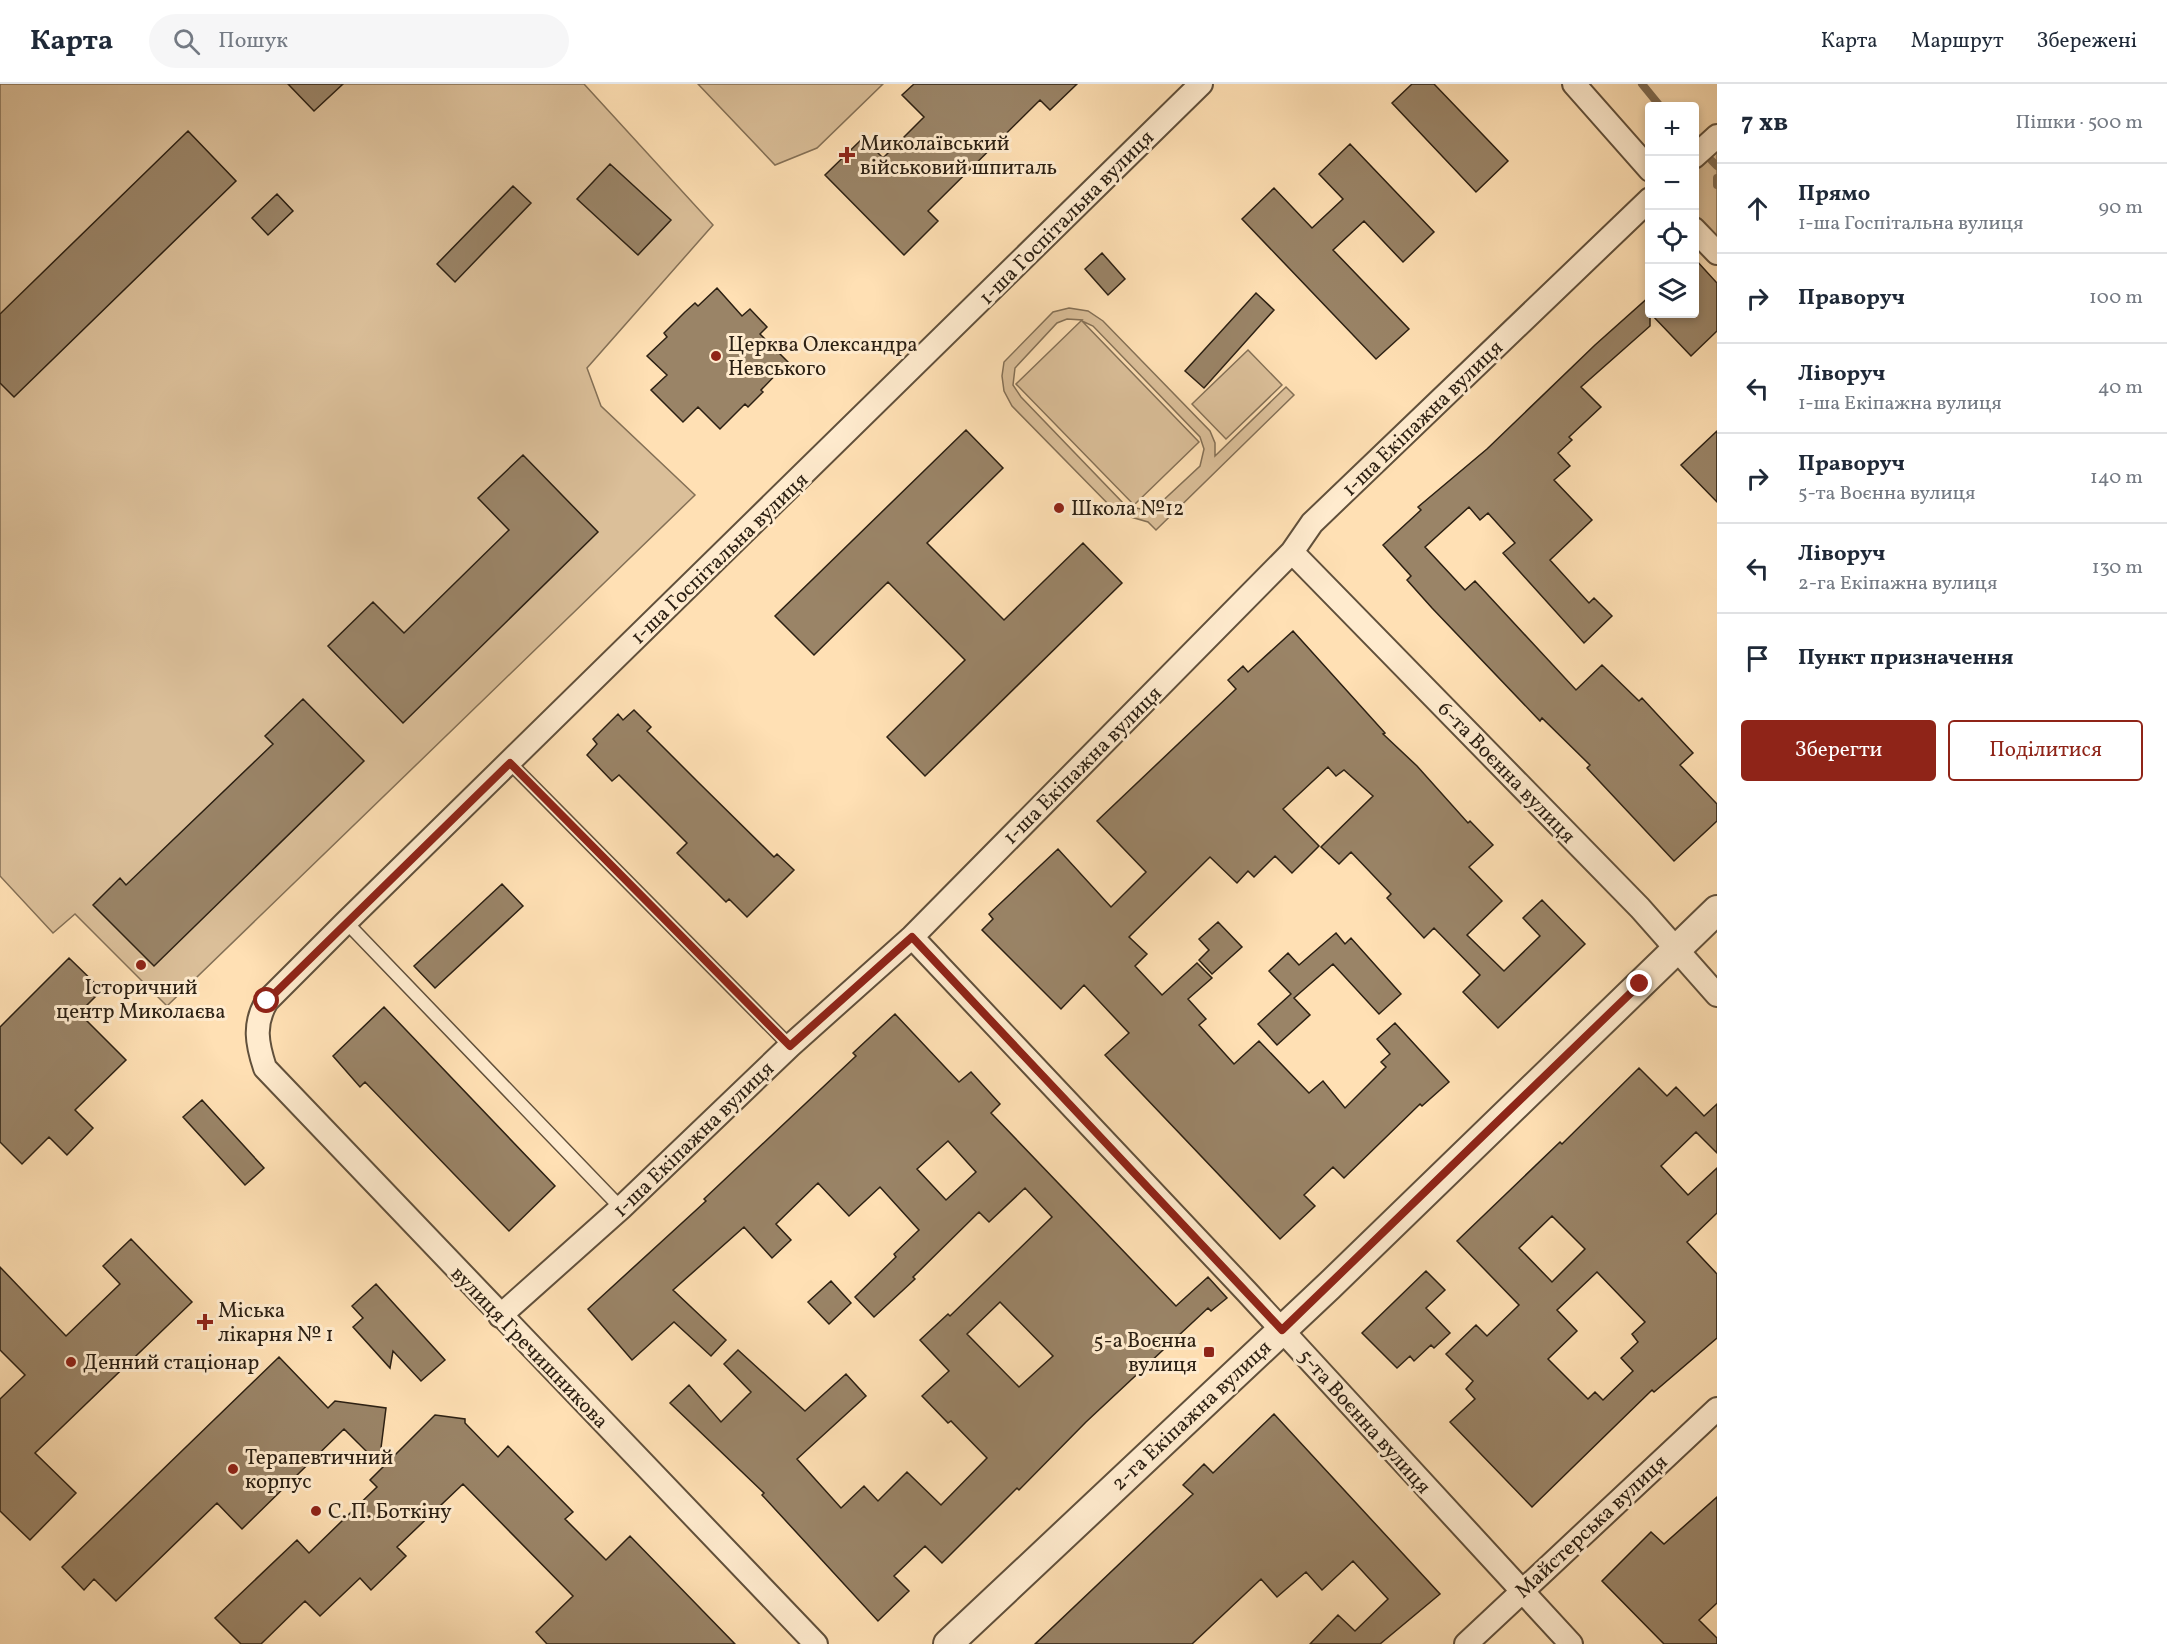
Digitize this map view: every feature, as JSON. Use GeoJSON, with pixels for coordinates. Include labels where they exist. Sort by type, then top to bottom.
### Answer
{"type":"FeatureCollection","features":[{"type":"Feature","properties":{"kind":"street","name":"1-ша Госпітальна вулиця"},"geometry":{"type":"LineString","coordinates":[[256,1041],[259,1014],[267,1001],[1201,84]]}},
{"type":"Feature","properties":{"kind":"street"},"geometry":{"type":"LineString","coordinates":[[1574,84],[1645,164]]}},
{"type":"Feature","properties":{"kind":"street"},"geometry":{"type":"LineString","coordinates":[[1696,156],[1717,136]]}},
{"type":"Feature","properties":{"kind":"street","name":"1-ша Екіпажна вулиця"},"geometry":{"type":"LineString","coordinates":[[500,1316],[621,1208],[790,1046],[912,937],[1292,552],[1312,524],[1645,204]]}},
{"type":"Feature","properties":{"kind":"street"},"geometry":{"type":"LineString","coordinates":[[1699,233],[1717,253]]}},
{"type":"Feature","properties":{"kind":"street","name":"6-та Воєнна вулиця"},"geometry":{"type":"LineString","coordinates":[[1292,552],[1640,908],[1717,995]]}},
{"type":"Feature","properties":{"kind":"street","name":"2-га Екіпажна вулиця"},"geometry":{"type":"LineString","coordinates":[[948,1644],[1282,1330],[1717,910]]}},
{"type":"Feature","properties":{"kind":"street","name":"5-та Воєнна вулиця"},"geometry":{"type":"LineString","coordinates":[[912,937],[1282,1330],[1571,1644]]}},
{"type":"Feature","properties":{"kind":"street","name":"вулиця Гречишникова"},"geometry":{"type":"LineString","coordinates":[[256,1041],[265,1068],[816,1644]]}},
{"type":"Feature","properties":{"kind":"street","name":"Майстерська вулиця"},"geometry":{"type":"LineString","coordinates":[[1466,1644],[1717,1409]]}},
{"type":"Feature","properties":{"kind":"lane"},"geometry":{"type":"LineString","coordinates":[[510,763],[790,1046]]}},
{"type":"Feature","properties":{"kind":"lane"},"geometry":{"type":"LineString","coordinates":[[346,922],[621,1208]]}},
{"type":"Feature","properties":{"kind":"shaded area"},"geometry":{"type":"Polygon","coordinates":[[[0,84],[584,84],[713,225],[587,368],[601,406],[695,495],[167,1006],[75,914],[53,933],[0,876],[0,84]]]}},
{"type":"Feature","properties":{"kind":"shaded area"},"geometry":{"type":"Polygon","coordinates":[[[698,84],[883,84],[817,148],[775,165],[698,84]]]}},
{"type":"Feature","properties":{"kind":"shaded area"},"geometry":{"type":"Polygon","coordinates":[[[1717,148],[1717,241],[1699,221],[1699,166],[1717,148]]]}},
{"type":"Feature","properties":{"kind":"shaded area"},"geometry":{"type":"Polygon","coordinates":[[[1069,308],[1088,311],[1103,321],[1210,431],[1215,443],[1215,456],[1286,387],[1294,395],[1156,530],[1148,522],[1117,513],[1012,406],[1004,391],[1002,376],[1004,362],[1053,312],[1069,308]],[[1067,319],[1057,323],[1015,368],[1013,385],[1021,397],[1126,506],[1141,509],[1156,507],[1200,466],[1204,449],[1200,437],[1093,326],[1082,321],[1199,442],[1134,505],[1016,384],[1082,320],[1067,319]]]}},
{"type":"Feature","properties":{"kind":"shaded area"},"geometry":{"type":"Polygon","coordinates":[[[1248,350],[1282,385],[1226,439],[1192,404],[1248,350]]]}},
{"type":"Feature","properties":{"kind":"building"},"geometry":{"type":"Polygon","coordinates":[[[288,84],[343,84],[314,111],[288,84]]]}},
{"type":"Feature","properties":{"kind":"building"},"geometry":{"type":"Polygon","coordinates":[[[914,84],[1077,84],[1050,110],[1040,100],[928,211],[938,221],[904,255],[825,175],[863,138],[883,158],[924,117],[902,95],[914,84]]]}},
{"type":"Feature","properties":{"kind":"building"},"geometry":{"type":"Polygon","coordinates":[[[1412,84],[1434,84],[1508,161],[1476,192],[1392,103],[1412,84]]]}},
{"type":"Feature","properties":{"kind":"building"},"geometry":{"type":"Polygon","coordinates":[[[188,131],[236,181],[14,397],[0,383],[0,314],[188,131]]]}},
{"type":"Feature","properties":{"kind":"building"},"geometry":{"type":"Polygon","coordinates":[[[1350,144],[1434,232],[1403,262],[1364,221],[1333,250],[1409,329],[1376,359],[1242,219],[1274,188],[1312,228],[1343,199],[1319,174],[1350,144]]]}},
{"type":"Feature","properties":{"kind":"building"},"geometry":{"type":"Polygon","coordinates":[[[610,164],[671,220],[638,255],[577,199],[610,164]]]}},
{"type":"Feature","properties":{"kind":"building"},"geometry":{"type":"Polygon","coordinates":[[[513,186],[531,203],[455,282],[437,264],[513,186]]]}},
{"type":"Feature","properties":{"kind":"building"},"geometry":{"type":"Polygon","coordinates":[[[277,194],[293,211],[268,235],[252,218],[277,194]]]}},
{"type":"Feature","properties":{"kind":"building"},"geometry":{"type":"Polygon","coordinates":[[[1102,253],[1125,279],[1108,295],[1085,269],[1102,253]]]}},
{"type":"Feature","properties":{"kind":"building"},"geometry":{"type":"Polygon","coordinates":[[[1699,263],[1717,283],[1717,331],[1691,356],[1655,318],[1699,318],[1699,263]]]}},
{"type":"Feature","properties":{"kind":"building","name":"Церква Олександра Невського"},"geometry":{"type":"Polygon","coordinates":[[[717,288],[742,316],[750,309],[767,327],[760,334],[788,362],[748,407],[745,404],[720,429],[698,407],[683,422],[651,390],[667,375],[647,356],[667,337],[664,333],[685,312],[695,303],[698,306],[717,288]]]}},
{"type":"Feature","properties":{"kind":"building"},"geometry":{"type":"Polygon","coordinates":[[[1256,293],[1274,310],[1204,388],[1185,371],[1256,293]]]}},
{"type":"Feature","properties":{"kind":"building"},"geometry":{"type":"Polygon","coordinates":[[[1645,300],[1645,318],[1650,318],[1650,326],[1581,387],[1601,407],[1569,437],[1572,440],[1558,453],[1570,466],[1554,480],[1592,520],[1550,560],[1589,603],[1594,598],[1612,616],[1584,643],[1503,553],[1515,543],[1488,513],[1480,520],[1469,507],[1425,547],[1465,590],[1475,581],[1576,690],[1602,665],[1639,701],[1642,698],[1693,753],[1680,765],[1717,804],[1717,821],[1674,861],[1587,768],[1590,765],[1542,718],[1540,721],[1432,608],[1407,580],[1411,576],[1383,545],[1421,510],[1418,507],[1487,449],[1645,300]]]}},
{"type":"Feature","properties":{"kind":"building"},"geometry":{"type":"Polygon","coordinates":[[[966,430],[1003,468],[927,543],[1004,620],[1083,543],[1122,583],[925,776],[887,737],[965,660],[888,582],[814,655],[775,616],[966,430]]]}},
{"type":"Feature","properties":{"kind":"building"},"geometry":{"type":"Polygon","coordinates":[[[1717,431],[1717,502],[1681,465],[1717,431]]]}},
{"type":"Feature","properties":{"kind":"building"},"geometry":{"type":"Polygon","coordinates":[[[523,455],[598,532],[403,723],[328,646],[373,602],[404,633],[509,530],[478,498],[523,455]]]}},
{"type":"Feature","properties":{"kind":"building"},"geometry":{"type":"Polygon","coordinates":[[[1293,631],[1385,733],[1383,734],[1417,766],[1468,823],[1470,821],[1493,845],[1469,867],[1502,901],[1467,935],[1504,971],[1540,936],[1523,918],[1542,900],[1585,944],[1498,1028],[1463,992],[1480,975],[1434,928],[1424,938],[1387,898],[1391,894],[1351,852],[1339,864],[1321,847],[1373,796],[1344,770],[1336,776],[1328,767],[1283,809],[1319,846],[1292,873],[1275,856],[1254,877],[1248,871],[1237,883],[1210,857],[1129,937],[1147,954],[1135,966],[1162,995],[1197,963],[1212,978],[1188,999],[1206,1019],[1199,1025],[1234,1064],[1259,1041],[1309,1093],[1323,1081],[1345,1108],[1386,1067],[1381,1062],[1390,1054],[1377,1039],[1395,1023],[1449,1082],[1422,1106],[1420,1104],[1344,1178],[1333,1167],[1304,1195],[1315,1206],[1280,1239],[1105,1055],[1129,1033],[1084,985],[1061,1009],[982,930],[993,919],[989,914],[1058,849],[1111,907],[1146,872],[1097,821],[1236,689],[1228,680],[1243,666],[1248,672],[1293,631]]]}},
{"type":"Feature","properties":{"kind":"building"},"geometry":{"type":"Polygon","coordinates":[[[303,699],[364,761],[154,966],[93,905],[120,878],[126,885],[273,744],[265,736],[303,699]]]}},
{"type":"Feature","properties":{"kind":"building"},"geometry":{"type":"Polygon","coordinates":[[[634,710],[651,727],[647,731],[698,782],[774,857],[777,854],[794,870],[747,917],[729,899],[726,902],[677,853],[687,843],[619,775],[612,781],[587,755],[597,744],[593,739],[618,714],[623,720],[634,710]]]}},
{"type":"Feature","properties":{"kind":"building"},"geometry":{"type":"Polygon","coordinates":[[[502,884],[523,906],[435,988],[414,966],[502,884]]]}},
{"type":"Feature","properties":{"kind":"building"},"geometry":{"type":"Polygon","coordinates":[[[1218,922],[1242,947],[1212,974],[1199,960],[1209,950],[1199,939],[1218,922]]]}},
{"type":"Feature","properties":{"kind":"building"},"geometry":{"type":"Polygon","coordinates":[[[1336,933],[1345,944],[1351,938],[1401,994],[1379,1014],[1333,964],[1294,998],[1310,1015],[1277,1045],[1258,1024],[1291,994],[1269,971],[1288,953],[1299,965],[1336,933]]]}},
{"type":"Feature","properties":{"kind":"building"},"geometry":{"type":"Polygon","coordinates":[[[69,958],[102,990],[79,1013],[126,1060],[75,1110],[93,1128],[67,1155],[49,1137],[22,1164],[0,1142],[0,1027],[69,958]]]}},
{"type":"Feature","properties":{"kind":"building"},"geometry":{"type":"Polygon","coordinates":[[[384,1007],[555,1186],[509,1231],[365,1082],[360,1087],[333,1056],[384,1007]]]}},
{"type":"Feature","properties":{"kind":"building"},"geometry":{"type":"Polygon","coordinates":[[[895,1014],[959,1082],[971,1072],[1000,1104],[991,1113],[1176,1306],[1208,1277],[1227,1298],[1211,1311],[1208,1308],[1086,1422],[1019,1490],[1017,1488],[942,1563],[925,1546],[894,1576],[909,1591],[878,1621],[762,1495],[764,1493],[670,1403],[689,1385],[721,1422],[751,1392],[724,1364],[738,1350],[805,1411],[846,1374],[866,1396],[797,1459],[841,1508],[864,1486],[878,1501],[907,1472],[941,1505],[987,1458],[951,1421],[948,1423],[922,1396],[949,1371],[920,1340],[948,1314],[950,1316],[1052,1217],[1025,1188],[989,1222],[979,1212],[913,1277],[915,1279],[874,1317],[855,1297],[896,1257],[894,1254],[919,1230],[880,1187],[849,1216],[818,1183],[776,1224],[791,1240],[772,1258],[744,1227],[673,1290],[726,1340],[711,1356],[674,1322],[632,1360],[588,1309],[706,1201],[704,1199],[856,1056],[853,1053],[895,1014]],[[948,1141],[917,1169],[946,1200],[976,1172],[948,1141]],[[1000,1302],[967,1334],[1019,1387],[1053,1356],[1000,1302]]]}},
{"type":"Feature","properties":{"kind":"building"},"geometry":{"type":"Polygon","coordinates":[[[1639,1068],[1667,1096],[1676,1087],[1704,1116],[1717,1104],[1717,1153],[1696,1132],[1661,1166],[1688,1195],[1717,1168],[1717,1213],[1687,1242],[1717,1274],[1717,1338],[1654,1392],[1652,1390],[1532,1507],[1450,1422],[1475,1399],[1466,1389],[1473,1381],[1446,1354],[1476,1325],[1487,1336],[1519,1305],[1457,1241],[1560,1142],[1562,1144],[1639,1068]],[[1552,1216],[1519,1248],[1552,1282],[1585,1249],[1552,1216]],[[1597,1272],[1557,1310],[1577,1331],[1548,1359],[1588,1399],[1595,1392],[1603,1400],[1633,1371],[1621,1358],[1638,1342],[1632,1334],[1645,1322],[1597,1272]]]}},
{"type":"Feature","properties":{"kind":"building"},"geometry":{"type":"Polygon","coordinates":[[[202,1100],[264,1168],[245,1185],[183,1117],[202,1100]]]}},
{"type":"Feature","properties":{"kind":"building","name":"Денний стаціонар"},"geometry":{"type":"Polygon","coordinates":[[[131,1239],[192,1302],[35,1453],[76,1493],[30,1540],[0,1511],[0,1399],[25,1375],[0,1350],[0,1267],[66,1336],[120,1284],[103,1266],[131,1239]]]}},
{"type":"Feature","properties":{"kind":"building"},"geometry":{"type":"Polygon","coordinates":[[[1426,1271],[1445,1290],[1426,1308],[1450,1333],[1434,1348],[1431,1345],[1414,1361],[1410,1356],[1397,1368],[1362,1333],[1426,1271]]]}},
{"type":"Feature","properties":{"kind":"building"},"geometry":{"type":"Polygon","coordinates":[[[831,1281],[851,1303],[829,1324],[808,1302],[831,1281]]]}},
{"type":"Feature","properties":{"kind":"building"},"geometry":{"type":"Polygon","coordinates":[[[376,1284],[445,1360],[421,1381],[393,1351],[390,1368],[353,1327],[363,1318],[352,1306],[376,1284]]]}},
{"type":"Feature","properties":{"kind":"building","name":"Терапевтичний корпус"},"geometry":{"type":"Polygon","coordinates":[[[279,1357],[328,1408],[335,1401],[386,1408],[379,1464],[344,1429],[242,1529],[217,1503],[116,1601],[94,1579],[84,1590],[62,1567],[279,1357]]]}},
{"type":"Feature","properties":{"kind":"building"},"geometry":{"type":"Polygon","coordinates":[[[1274,1414],[1440,1594],[1380,1644],[1310,1644],[1338,1615],[1355,1631],[1388,1599],[1353,1561],[1322,1590],[1306,1572],[1277,1597],[1261,1579],[1192,1644],[1035,1644],[1193,1494],[1183,1485],[1204,1464],[1213,1473],[1274,1414]]]}},
{"type":"Feature","properties":{"kind":"building"},"geometry":{"type":"Polygon","coordinates":[[[435,1415],[465,1419],[465,1423],[498,1457],[508,1446],[573,1512],[565,1519],[606,1560],[630,1536],[735,1644],[547,1644],[536,1632],[573,1596],[463,1484],[397,1547],[406,1556],[371,1590],[360,1578],[320,1616],[305,1601],[261,1644],[241,1644],[215,1618],[297,1540],[309,1553],[377,1487],[370,1480],[435,1415]]]}},
{"type":"Feature","properties":{"kind":"building"},"geometry":{"type":"Polygon","coordinates":[[[1717,1497],[1717,1603],[1699,1620],[1717,1638],[1717,1644],[1664,1644],[1602,1581],[1651,1532],[1664,1544],[1717,1497]]]}},
{"type":"Feature","properties":{"kind":"waterway"},"geometry":{"type":"LineString","coordinates":[[1642,84],[1657,102]]}},
{"type":"Feature","properties":{"kind":"waterway"},"geometry":{"type":"LineString","coordinates":[[1712,161],[1717,166]]}},
{"type":"Feature","properties":{"kind":"waterway"},"geometry":{"type":"LineString","coordinates":[[1717,178],[1717,185]]}},
{"type":"Feature","properties":{"kind":"place","name":"Миколаївський військовий шпиталь"},"geometry":{"type":"Point","coordinates":[847,155]}},
{"type":"Feature","properties":{"kind":"place","name":"Церква Олександра Невського"},"geometry":{"type":"Point","coordinates":[716,356]}},
{"type":"Feature","properties":{"kind":"place","name":"Школа №12"},"geometry":{"type":"Point","coordinates":[1059,508]}},
{"type":"Feature","properties":{"kind":"place","name":"Історичний центр Миколаєва"},"geometry":{"type":"Point","coordinates":[141,965]}},
{"type":"Feature","properties":{"kind":"place","name":"Міська лікарня № 1"},"geometry":{"type":"Point","coordinates":[205,1322]}},
{"type":"Feature","properties":{"kind":"place","name":"5-а Воєнна вулиця"},"geometry":{"type":"Point","coordinates":[1209,1352]}},
{"type":"Feature","properties":{"kind":"place","name":"Денний стаціонар"},"geometry":{"type":"Point","coordinates":[71,1362]}},
{"type":"Feature","properties":{"kind":"place","name":"Терапевтичний корпус"},"geometry":{"type":"Point","coordinates":[233,1469]}},
{"type":"Feature","properties":{"kind":"place","name":"С. П. Боткіну"},"geometry":{"type":"Point","coordinates":[316,1511]}},
{"type":"Feature","properties":{"kind":"route"},"geometry":{"type":"LineString","coordinates":[[267,1001],[510,763],[790,1046],[912,937],[1282,1330],[1640,984]]}}]}
